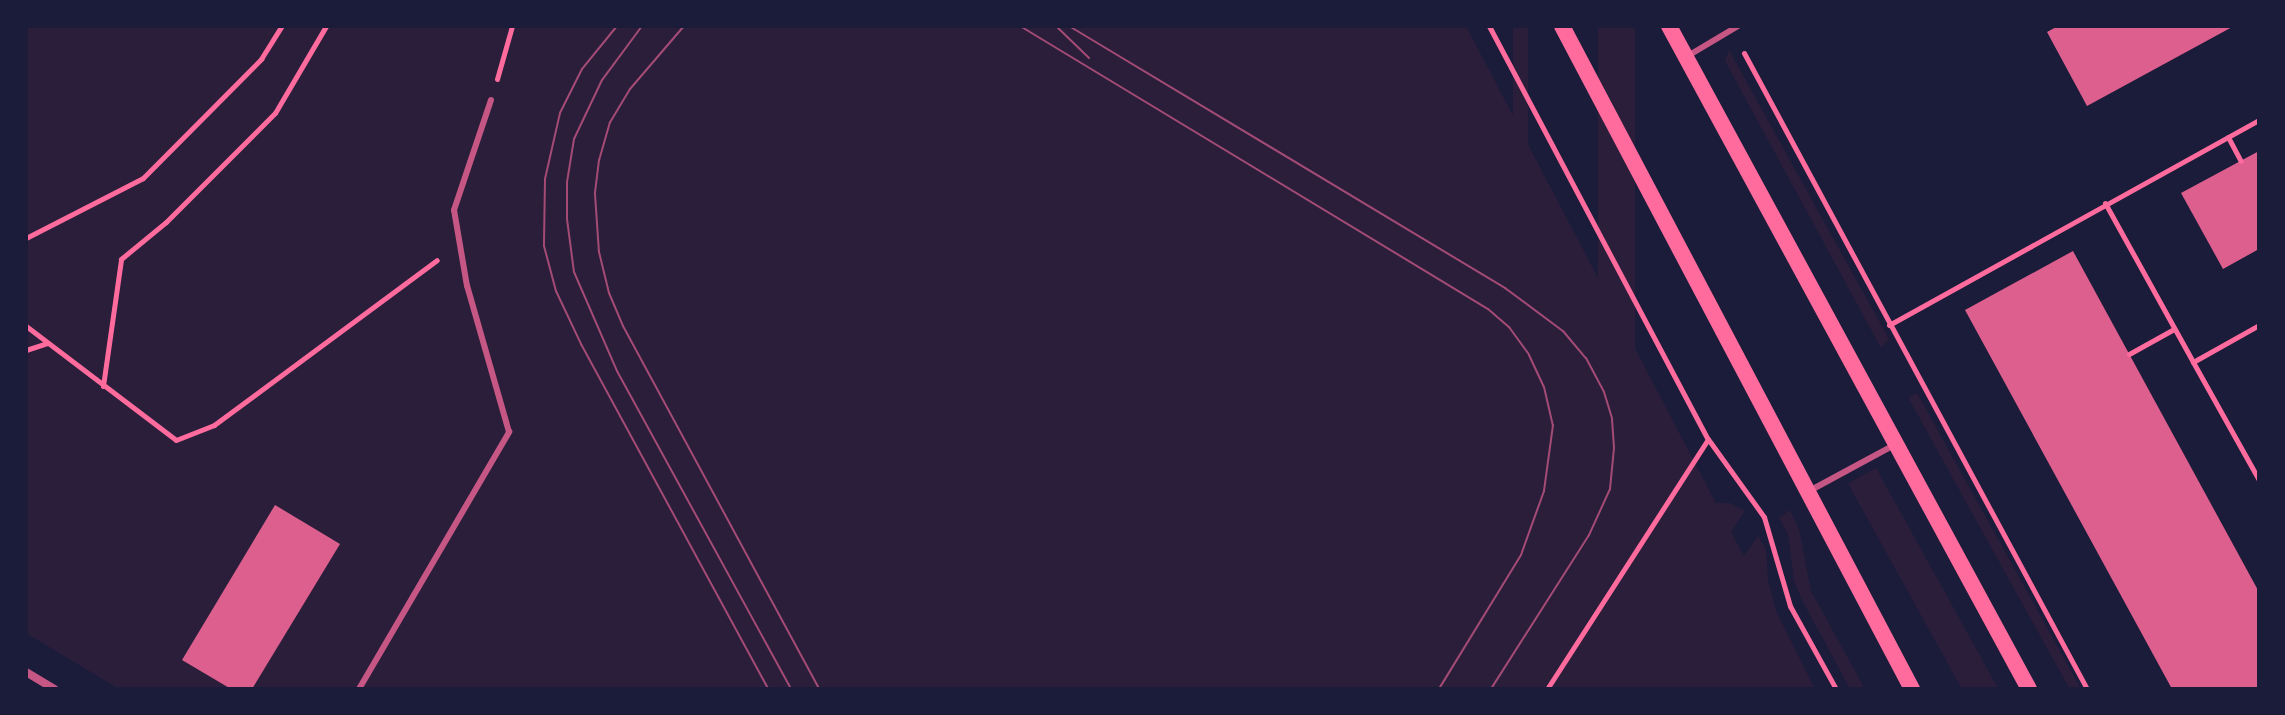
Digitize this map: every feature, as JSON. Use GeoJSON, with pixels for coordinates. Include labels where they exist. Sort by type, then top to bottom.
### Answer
{"type":"FeatureCollection","features":[{"type":"Feature","properties":{"kind":"main road"},"geometry":{"type":"LineString","coordinates":[[1562,26],[1912,689]]}},
{"type":"Feature","properties":{"kind":"main road"},"geometry":{"type":"LineString","coordinates":[[1669,26],[2029,689]]}},
{"type":"Feature","properties":{"kind":"street"},"geometry":{"type":"LineString","coordinates":[[26,672],[54,689]]}},
{"type":"Feature","properties":{"kind":"lane"},"geometry":{"type":"LineString","coordinates":[[1685,57],[1735,28]]}},
{"type":"Feature","properties":{"kind":"lane"},"geometry":{"type":"LineString","coordinates":[[359,689],[509,432],[467,286],[454,210],[491,100]]}},
{"type":"Feature","properties":{"kind":"lane"},"geometry":{"type":"LineString","coordinates":[[1807,492],[1896,444]]}},
{"type":"Feature","properties":{"kind":"path"},"geometry":{"type":"LineString","coordinates":[[26,238],[143,178],[261,59],[282,26]]}},
{"type":"Feature","properties":{"kind":"path"},"geometry":{"type":"LineString","coordinates":[[103,386],[121,259],[166,222],[275,113],[326,26]]}},
{"type":"Feature","properties":{"kind":"path"},"geometry":{"type":"LineString","coordinates":[[491,100],[512,26]]}},
{"type":"Feature","properties":{"kind":"path"},"geometry":{"type":"LineString","coordinates":[[1489,26],[1708,439],[1764,517],[1790,606],[1836,689]]}},
{"type":"Feature","properties":{"kind":"path"},"geometry":{"type":"LineString","coordinates":[[1735,28],[1889,325],[2087,689]]}},
{"type":"Feature","properties":{"kind":"path"},"geometry":{"type":"LineString","coordinates":[[1889,325],[2259,120]]}},
{"type":"Feature","properties":{"kind":"path"},"geometry":{"type":"LineString","coordinates":[[2228,137],[2241,161]]}},
{"type":"Feature","properties":{"kind":"path"},"geometry":{"type":"LineString","coordinates":[[2105,203],[2259,480]]}},
{"type":"Feature","properties":{"kind":"path"},"geometry":{"type":"LineString","coordinates":[[26,326],[176,440],[214,425],[460,244]]}},
{"type":"Feature","properties":{"kind":"path"},"geometry":{"type":"LineString","coordinates":[[2193,362],[2259,325]]}},
{"type":"Feature","properties":{"kind":"path"},"geometry":{"type":"LineString","coordinates":[[2129,354],[2174,329]]}},
{"type":"Feature","properties":{"kind":"path"},"geometry":{"type":"LineString","coordinates":[[26,350],[48,343]]}},
{"type":"Feature","properties":{"kind":"path"},"geometry":{"type":"LineString","coordinates":[[1547,689],[1708,439]]}},
{"type":"Feature","properties":{"kind":"shaded area"},"geometry":{"type":"Polygon","coordinates":[[[26,26],[1466,26],[1716,503],[1730,503],[1745,511],[1731,532],[1744,556],[1758,536],[1766,549],[1768,580],[1776,611],[1815,689],[119,689],[26,633],[26,26]]]}},
{"type":"Feature","properties":{"kind":"shaded area"},"geometry":{"type":"Polygon","coordinates":[[[1513,26],[1528,26],[1528,547],[1513,547],[1513,26]]]}},
{"type":"Feature","properties":{"kind":"shaded area"},"geometry":{"type":"Polygon","coordinates":[[[1598,26],[1635,26],[1635,507],[1598,507],[1598,26]]]}},
{"type":"Feature","properties":{"kind":"shaded area"},"geometry":{"type":"Polygon","coordinates":[[[1729,50],[1889,339],[1881,348],[1725,61],[1729,50]]]}},
{"type":"Feature","properties":{"kind":"shaded area"},"geometry":{"type":"Polygon","coordinates":[[[1917,393],[2080,688],[2070,689],[1908,398],[1917,393]]]}},
{"type":"Feature","properties":{"kind":"shaded area"},"geometry":{"type":"Polygon","coordinates":[[[1876,468],[1998,688],[1962,689],[1848,484],[1876,468]]]}},
{"type":"Feature","properties":{"kind":"shaded area"},"geometry":{"type":"Polygon","coordinates":[[[1790,510],[1799,529],[1811,591],[1865,689],[1850,689],[1794,581],[1788,534],[1779,518],[1790,510]]]}},
{"type":"Feature","properties":{"kind":"building"},"geometry":{"type":"Polygon","coordinates":[[[2058,26],[2234,26],[2087,106],[2047,32],[2058,26]]]}},
{"type":"Feature","properties":{"kind":"building"},"geometry":{"type":"Polygon","coordinates":[[[2259,151],[2259,249],[2223,269],[2181,193],[2259,151]]]}},
{"type":"Feature","properties":{"kind":"building"},"geometry":{"type":"Polygon","coordinates":[[[2073,251],[2259,592],[2259,689],[2172,689],[1965,310],[2073,251]]]}},
{"type":"Feature","properties":{"kind":"building"},"geometry":{"type":"Polygon","coordinates":[[[275,505],[340,544],[252,689],[231,689],[182,660],[275,505]]]}},
{"type":"Feature","properties":{"kind":"tram line"},"geometry":{"type":"LineString","coordinates":[[617,26],[582,69],[560,113],[545,179],[544,246],[556,291],[581,344],[768,689]]}},
{"type":"Feature","properties":{"kind":"tram line"},"geometry":{"type":"LineString","coordinates":[[642,26],[602,80],[574,139],[567,182],[567,219],[574,272],[617,371],[791,689]]}},
{"type":"Feature","properties":{"kind":"tram line"},"geometry":{"type":"LineString","coordinates":[[684,26],[630,89],[610,122],[599,160],[595,194],[599,252],[609,293],[623,326],[819,689]]}},
{"type":"Feature","properties":{"kind":"tram line"},"geometry":{"type":"LineString","coordinates":[[1020,26],[1488,309],[1509,327],[1529,355],[1544,387],[1553,425],[1544,491],[1521,555],[1439,689]]}},
{"type":"Feature","properties":{"kind":"tram line"},"geometry":{"type":"LineString","coordinates":[[1056,26],[1089,58]]}},
{"type":"Feature","properties":{"kind":"tram line"},"geometry":{"type":"LineString","coordinates":[[1069,26],[1505,288],[1563,331],[1586,358],[1604,392],[1612,419],[1614,448],[1610,489],[1589,535],[1491,689]]}}]}
